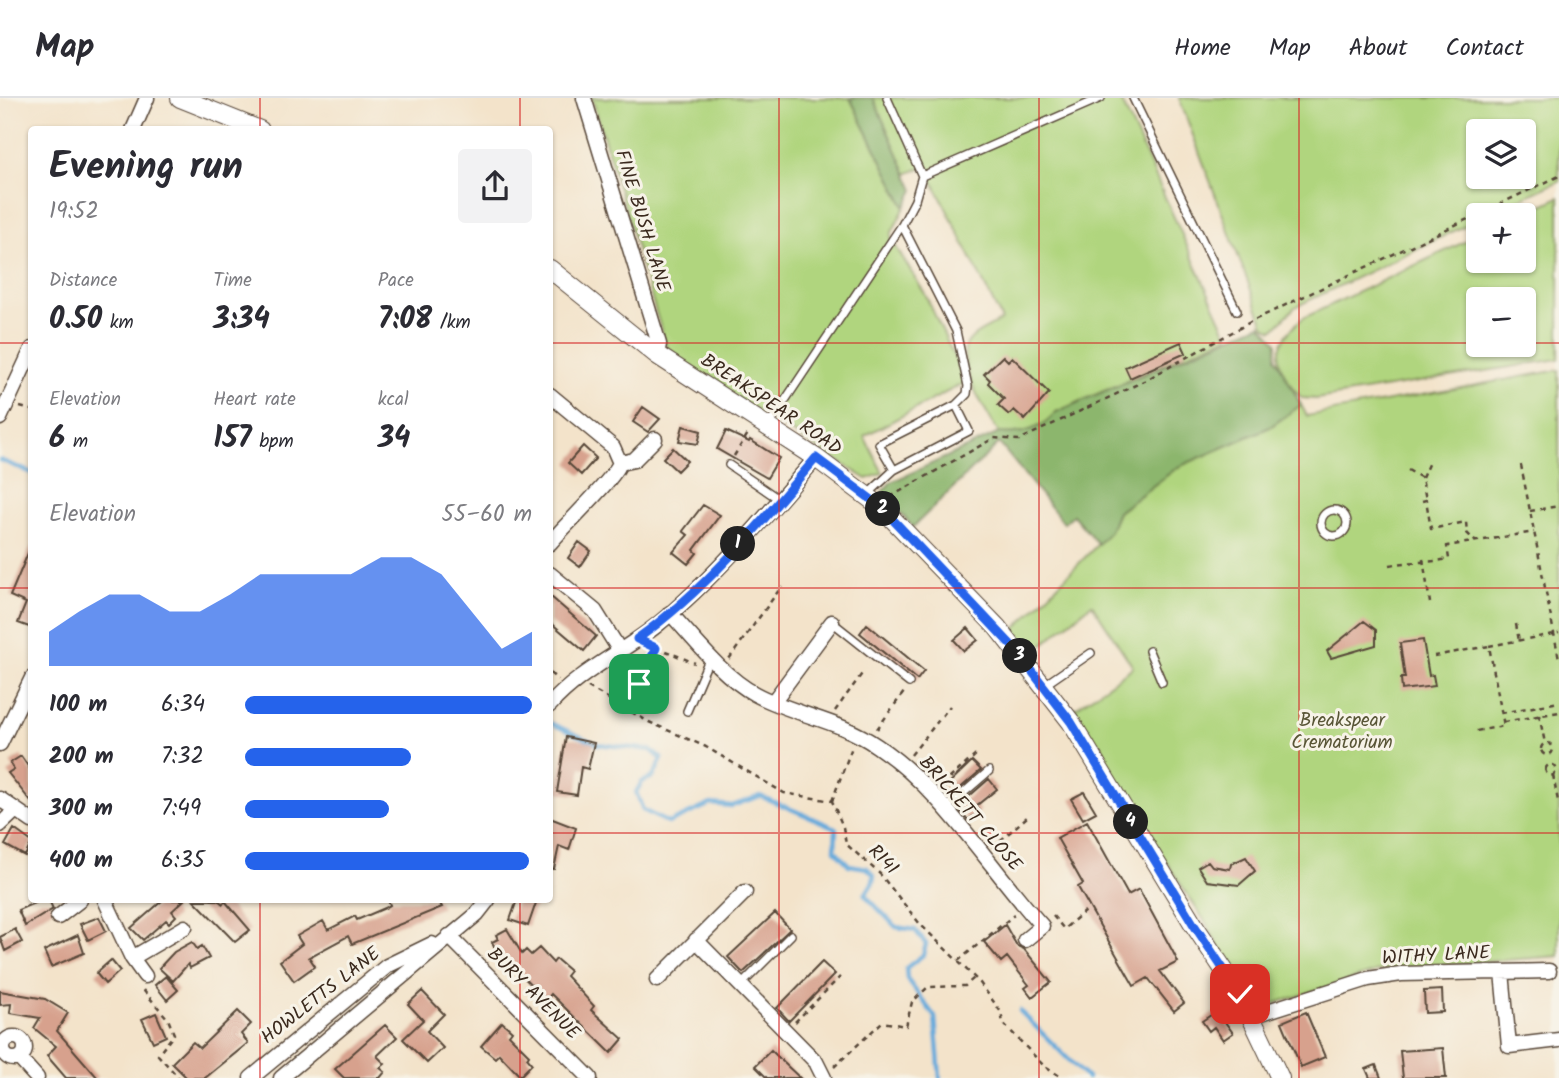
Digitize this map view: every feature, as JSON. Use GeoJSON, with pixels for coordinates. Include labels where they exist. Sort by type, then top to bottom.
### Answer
{"type":"FeatureCollection","features":[{"type":"Feature","properties":{"kind":"street"},"geometry":{"type":"LineString","coordinates":[[135,126],[147,98]]}},
{"type":"Feature","properties":{"kind":"street"},"geometry":{"type":"LineString","coordinates":[[180,98],[250,126]]}},
{"type":"Feature","properties":{"kind":"street","name":"FINE BUSH LANE"},"geometry":{"type":"LineString","coordinates":[[584,98],[659,344],[657,355]]}},
{"type":"Feature","properties":{"kind":"street","name":"BREAKSPEAR ROAD"},"geometry":{"type":"LineString","coordinates":[[553,271],[657,355],[816,458],[873,501],[997,627],[1071,722],[1252,1016],[1280,1078]]}},
{"type":"Feature","properties":{"kind":"street"},"geometry":{"type":"LineString","coordinates":[[0,418],[28,358]]}},
{"type":"Feature","properties":{"kind":"street"},"geometry":{"type":"LineString","coordinates":[[553,397],[613,447],[620,463],[615,474],[601,485],[553,541]]}},
{"type":"Feature","properties":{"kind":"street"},"geometry":{"type":"LineString","coordinates":[[620,463],[634,460],[655,439]]}},
{"type":"Feature","properties":{"kind":"street"},"geometry":{"type":"LineString","coordinates":[[553,702],[576,681],[670,613],[780,500],[816,458]]}},
{"type":"Feature","properties":{"kind":"street"},"geometry":{"type":"LineString","coordinates":[[553,576],[595,611],[620,651]]}},
{"type":"Feature","properties":{"kind":"street","name":"BRICKETT CLOSE"},"geometry":{"type":"LineString","coordinates":[[670,613],[708,662],[723,667],[752,692],[863,737],[903,766],[932,794],[1042,926],[1025,940]]}},
{"type":"Feature","properties":{"kind":"street"},"geometry":{"type":"LineString","coordinates":[[773,702],[832,622]]}},
{"type":"Feature","properties":{"kind":"street"},"geometry":{"type":"LineString","coordinates":[[0,744],[28,686]]}},
{"type":"Feature","properties":{"kind":"street"},"geometry":{"type":"LineString","coordinates":[[0,799],[28,818]]}},
{"type":"Feature","properties":{"kind":"street"},"geometry":{"type":"LineString","coordinates":[[0,825],[16,810]]}},
{"type":"Feature","properties":{"kind":"street"},"geometry":{"type":"LineString","coordinates":[[657,980],[744,892]]}},
{"type":"Feature","properties":{"kind":"street"},"geometry":{"type":"LineString","coordinates":[[58,917],[76,903]]}},
{"type":"Feature","properties":{"kind":"street"},"geometry":{"type":"LineString","coordinates":[[106,903],[132,958],[145,976]]}},
{"type":"Feature","properties":{"kind":"street"},"geometry":{"type":"LineString","coordinates":[[471,903],[477,914]]}},
{"type":"Feature","properties":{"kind":"street","name":"HOWLETTS LANE"},"geometry":{"type":"LineString","coordinates":[[281,1078],[477,914],[486,903]]}},
{"type":"Feature","properties":{"kind":"street"},"geometry":{"type":"LineString","coordinates":[[132,958],[185,927]]}},
{"type":"Feature","properties":{"kind":"street","name":"HOWLETTS LANE"},"geometry":{"type":"LineString","coordinates":[[258,1076],[387,966],[449,936]]}},
{"type":"Feature","properties":{"kind":"street","name":"BURY AVENUE"},"geometry":{"type":"LineString","coordinates":[[449,936],[590,1078]]}},
{"type":"Feature","properties":{"kind":"street"},"geometry":{"type":"LineString","coordinates":[[696,940],[786,1031],[823,1076]]}},
{"type":"Feature","properties":{"kind":"street","name":"WITHY LANE"},"geometry":{"type":"LineString","coordinates":[[1252,1016],[1368,979],[1401,974],[1549,971]]}},
{"type":"Feature","properties":{"kind":"street","name":"WITHY LANE"},"geometry":{"type":"LineString","coordinates":[[1502,972],[1510,1046]]}},
{"type":"Feature","properties":{"kind":"street"},"geometry":{"type":"LineString","coordinates":[[2,1045],[11,1037],[21,1039],[26,1049],[19,1058],[37,1078]]}},
{"type":"Feature","properties":{"kind":"street"},"geometry":{"type":"LineString","coordinates":[[1494,1048],[1559,1040]]}},
{"type":"Feature","properties":{"kind":"lane"},"geometry":{"type":"LineString","coordinates":[[762,423],[902,225],[915,200],[922,176],[887,98]]}},
{"type":"Feature","properties":{"kind":"lane"},"geometry":{"type":"LineString","coordinates":[[922,176],[1101,98]]}},
{"type":"Feature","properties":{"kind":"lane"},"geometry":{"type":"LineString","coordinates":[[1133,98],[1237,310]]}},
{"type":"Feature","properties":{"kind":"lane"},"geometry":{"type":"LineString","coordinates":[[894,470],[879,444],[956,405],[967,394],[968,386],[956,331],[902,225]]}},
{"type":"Feature","properties":{"kind":"lane"},"geometry":{"type":"LineString","coordinates":[[873,501],[894,470],[969,431],[956,405]]}},
{"type":"Feature","properties":{"kind":"lane"},"geometry":{"type":"LineString","coordinates":[[729,465],[780,500]]}},
{"type":"Feature","properties":{"kind":"lane"},"geometry":{"type":"LineString","coordinates":[[832,622],[909,683]]}},
{"type":"Feature","properties":{"kind":"lane"},"geometry":{"type":"LineString","coordinates":[[1149,651],[1162,682]]}},
{"type":"Feature","properties":{"kind":"lane"},"geometry":{"type":"LineString","coordinates":[[1043,686],[1091,653]]}},
{"type":"Feature","properties":{"kind":"lane"},"geometry":{"type":"LineString","coordinates":[[687,711],[708,662]]}},
{"type":"Feature","properties":{"kind":"lane"},"geometry":{"type":"LineString","coordinates":[[945,809],[989,771]]}},
{"type":"Feature","properties":{"kind":"lane"},"geometry":{"type":"LineString","coordinates":[[740,985],[791,935]]}},
{"type":"Feature","properties":{"kind":"path"},"geometry":{"type":"LineString","coordinates":[[873,501],[892,495],[994,438],[1019,440],[1144,381],[1254,320],[1559,176]]}},
{"type":"Feature","properties":{"kind":"path"},"geometry":{"type":"LineString","coordinates":[[729,465],[762,423]]}},
{"type":"Feature","properties":{"kind":"path"},"geometry":{"type":"LineString","coordinates":[[1429,462],[1422,478],[1431,529],[1465,522],[1467,533],[1476,542]]}},
{"type":"Feature","properties":{"kind":"path"},"geometry":{"type":"LineString","coordinates":[[1521,465],[1559,659]]}},
{"type":"Feature","properties":{"kind":"path"},"geometry":{"type":"LineString","coordinates":[[1408,470],[1422,478]]}},
{"type":"Feature","properties":{"kind":"path"},"geometry":{"type":"LineString","coordinates":[[1530,511],[1559,506]]}},
{"type":"Feature","properties":{"kind":"path"},"geometry":{"type":"LineString","coordinates":[[1390,565],[1423,559],[1433,562],[1449,559],[1447,547],[1534,532]]}},
{"type":"Feature","properties":{"kind":"path"},"geometry":{"type":"LineString","coordinates":[[1423,559],[1430,603]]}},
{"type":"Feature","properties":{"kind":"path"},"geometry":{"type":"LineString","coordinates":[[723,667],[782,586]]}},
{"type":"Feature","properties":{"kind":"path"},"geometry":{"type":"LineString","coordinates":[[1516,624],[1519,640]]}},
{"type":"Feature","properties":{"kind":"path"},"geometry":{"type":"LineString","coordinates":[[1434,656],[1559,633]]}},
{"type":"Feature","properties":{"kind":"path"},"geometry":{"type":"LineString","coordinates":[[637,639],[656,648],[708,662]]}},
{"type":"Feature","properties":{"kind":"path"},"geometry":{"type":"LineString","coordinates":[[1476,731],[1504,726],[1489,646]]}},
{"type":"Feature","properties":{"kind":"path"},"geometry":{"type":"LineString","coordinates":[[597,666],[639,684],[656,648]]}},
{"type":"Feature","properties":{"kind":"path"},"geometry":{"type":"LineString","coordinates":[[826,722],[864,671]]}},
{"type":"Feature","properties":{"kind":"path"},"geometry":{"type":"LineString","coordinates":[[576,681],[649,722],[705,747],[784,793],[832,802],[863,737],[909,683]]}},
{"type":"Feature","properties":{"kind":"path"},"geometry":{"type":"LineString","coordinates":[[1501,713],[1559,702]]}},
{"type":"Feature","properties":{"kind":"path"},"geometry":{"type":"LineString","coordinates":[[903,766],[950,706]]}},
{"type":"Feature","properties":{"kind":"path"},"geometry":{"type":"LineString","coordinates":[[1503,722],[1559,712]]}},
{"type":"Feature","properties":{"kind":"path"},"geometry":{"type":"LineString","coordinates":[[1539,715],[1546,744],[1553,748],[1548,755]]}},
{"type":"Feature","properties":{"kind":"path"},"geometry":{"type":"LineString","coordinates":[[1546,744],[1541,750],[1548,755],[1550,764],[1557,769],[1553,775]]}},
{"type":"Feature","properties":{"kind":"path"},"geometry":{"type":"LineString","coordinates":[[932,794],[976,754]]}},
{"type":"Feature","properties":{"kind":"path"},"geometry":{"type":"LineString","coordinates":[[1550,764],[1546,770],[1553,775],[1558,801]]}},
{"type":"Feature","properties":{"kind":"path","name":"R141"},"geometry":{"type":"LineString","coordinates":[[832,802],[844,827],[846,844],[880,874],[920,924],[975,978],[1001,1012],[1003,1023],[1045,1067],[1063,1078]]}},
{"type":"Feature","properties":{"kind":"path"},"geometry":{"type":"LineString","coordinates":[[983,856],[1027,817]]}},
{"type":"Feature","properties":{"kind":"path"},"geometry":{"type":"LineString","coordinates":[[958,961],[1024,906]]}},
{"type":"Feature","properties":{"kind":"path"},"geometry":{"type":"LineString","coordinates":[[1053,916],[1063,929],[1086,911]]}},
{"type":"Feature","properties":{"kind":"path"},"geometry":{"type":"LineString","coordinates":[[145,976],[143,991],[168,1019],[174,1034],[158,1055],[179,1078]]}},
{"type":"Feature","properties":{"kind":"path"},"geometry":{"type":"LineString","coordinates":[[786,1031],[840,977]]}},
{"type":"Feature","properties":{"kind":"path"},"geometry":{"type":"LineString","coordinates":[[823,1076],[882,1022],[906,1026],[912,1002],[928,987],[965,986],[975,978]]}},
{"type":"Feature","properties":{"kind":"green space"},"geometry":{"type":"Polygon","coordinates":[[[592,98],[850,98],[905,207],[891,239],[925,294],[966,382],[864,436],[883,473],[867,479],[669,356],[592,98]]]}},
{"type":"Feature","properties":{"kind":"green space"},"geometry":{"type":"Polygon","coordinates":[[[850,98],[873,98],[914,190],[905,207],[850,98]]]}},
{"type":"Feature","properties":{"kind":"green space"},"geometry":{"type":"Polygon","coordinates":[[[873,98],[1120,98],[1228,336],[1056,412],[1038,427],[1022,432],[999,433],[973,387],[965,361],[965,350],[975,335],[1002,320],[925,166],[907,174],[873,98]]]}},
{"type":"Feature","properties":{"kind":"green space"},"geometry":{"type":"Polygon","coordinates":[[[1179,98],[1559,98],[1559,181],[1512,203],[1466,203],[1466,225],[1295,307],[1273,330],[1264,325],[1179,98]]]}},
{"type":"Feature","properties":{"kind":"green space"},"geometry":{"type":"Polygon","coordinates":[[[1559,197],[1559,359],[1316,399],[1302,398],[1285,377],[1279,357],[1285,338],[1303,318],[1466,241],[1466,273],[1536,273],[1536,208],[1559,197]]]}},
{"type":"Feature","properties":{"kind":"green space"},"geometry":{"type":"Polygon","coordinates":[[[1261,324],[1277,342],[1276,358],[1301,405],[1270,427],[1178,467],[1118,512],[1110,531],[1098,544],[1073,515],[1064,523],[999,443],[913,527],[882,492],[891,482],[999,433],[1022,432],[1038,427],[1056,412],[1261,324]]]}},
{"type":"Feature","properties":{"kind":"green space","name":"Breakspear Crematorium"},"geometry":{"type":"Polygon","coordinates":[[[1559,370],[1559,956],[1382,970],[1253,1010],[1206,923],[1099,758],[1073,710],[1133,667],[1092,604],[1032,653],[1014,630],[1110,531],[1118,512],[1178,467],[1270,427],[1301,405],[1307,416],[1559,370]]]}},
{"type":"Feature","properties":{"kind":"building"},"geometry":{"type":"Polygon","coordinates":[[[1181,342],[1186,353],[1130,378],[1125,367],[1181,342]]]}},
{"type":"Feature","properties":{"kind":"building"},"geometry":{"type":"Polygon","coordinates":[[[1003,356],[1008,361],[1012,357],[1049,393],[1025,420],[1014,410],[1009,415],[998,405],[1004,399],[988,383],[990,380],[984,374],[1003,356]]]}},
{"type":"Feature","properties":{"kind":"building"},"geometry":{"type":"Polygon","coordinates":[[[643,407],[660,419],[648,432],[633,422],[643,407]]]}},
{"type":"Feature","properties":{"kind":"building"},"geometry":{"type":"Polygon","coordinates":[[[683,426],[701,431],[698,444],[679,441],[683,426]]]}},
{"type":"Feature","properties":{"kind":"building"},"geometry":{"type":"Polygon","coordinates":[[[726,431],[749,442],[750,440],[779,458],[767,478],[717,449],[726,431]]]}},
{"type":"Feature","properties":{"kind":"building"},"geometry":{"type":"Polygon","coordinates":[[[583,446],[596,458],[581,475],[568,463],[583,446]]]}},
{"type":"Feature","properties":{"kind":"building"},"geometry":{"type":"Polygon","coordinates":[[[673,448],[687,461],[677,471],[663,458],[673,448]]]}},
{"type":"Feature","properties":{"kind":"building"},"geometry":{"type":"Polygon","coordinates":[[[703,505],[720,515],[694,550],[697,553],[688,564],[673,552],[688,535],[683,531],[703,505]]]}},
{"type":"Feature","properties":{"kind":"building"},"geometry":{"type":"Polygon","coordinates":[[[579,542],[591,551],[580,567],[568,558],[579,542]]]}},
{"type":"Feature","properties":{"kind":"building"},"geometry":{"type":"Polygon","coordinates":[[[28,553],[28,627],[18,623],[26,603],[10,596],[28,553]]]}},
{"type":"Feature","properties":{"kind":"building"},"geometry":{"type":"Polygon","coordinates":[[[553,599],[596,636],[584,651],[553,625],[553,599]]]}},
{"type":"Feature","properties":{"kind":"building"},"geometry":{"type":"Polygon","coordinates":[[[1364,621],[1376,630],[1376,645],[1331,658],[1327,651],[1364,621]]]}},
{"type":"Feature","properties":{"kind":"building"},"geometry":{"type":"Polygon","coordinates":[[[867,624],[924,671],[917,680],[860,633],[867,624]]]}},
{"type":"Feature","properties":{"kind":"building"},"geometry":{"type":"Polygon","coordinates":[[[968,628],[978,640],[964,651],[954,640],[968,628]]]}},
{"type":"Feature","properties":{"kind":"building"},"geometry":{"type":"Polygon","coordinates":[[[1423,640],[1429,676],[1433,675],[1435,686],[1402,690],[1401,678],[1405,678],[1400,643],[1423,640]]]}},
{"type":"Feature","properties":{"kind":"building"},"geometry":{"type":"Polygon","coordinates":[[[566,737],[594,743],[588,769],[581,767],[577,795],[557,792],[566,737]]]}},
{"type":"Feature","properties":{"kind":"building"},"geometry":{"type":"Polygon","coordinates":[[[21,756],[28,766],[28,798],[8,773],[14,769],[10,763],[21,756]]]}},
{"type":"Feature","properties":{"kind":"building"},"geometry":{"type":"Polygon","coordinates":[[[972,761],[981,770],[949,798],[942,790],[972,761]]]}},
{"type":"Feature","properties":{"kind":"building"},"geometry":{"type":"Polygon","coordinates":[[[989,779],[997,789],[976,806],[980,811],[968,820],[957,807],[989,779]]]}},
{"type":"Feature","properties":{"kind":"building"},"geometry":{"type":"Polygon","coordinates":[[[1084,792],[1096,812],[1083,819],[1071,799],[1084,792]]]}},
{"type":"Feature","properties":{"kind":"building"},"geometry":{"type":"Polygon","coordinates":[[[553,819],[576,828],[569,850],[559,846],[554,869],[553,819]]]}},
{"type":"Feature","properties":{"kind":"building"},"geometry":{"type":"Polygon","coordinates":[[[1087,821],[1128,895],[1139,889],[1178,962],[1160,971],[1184,1003],[1174,1011],[1148,978],[1134,986],[1078,887],[1083,884],[1057,838],[1087,821]]]}},
{"type":"Feature","properties":{"kind":"building"},"geometry":{"type":"Polygon","coordinates":[[[14,829],[28,839],[25,856],[5,845],[14,829]]]}},
{"type":"Feature","properties":{"kind":"building"},"geometry":{"type":"Polygon","coordinates":[[[1246,857],[1255,871],[1239,885],[1207,881],[1198,867],[1208,861],[1212,866],[1230,869],[1231,864],[1246,857]]]}},
{"type":"Feature","properties":{"kind":"building"},"geometry":{"type":"Polygon","coordinates":[[[34,903],[50,903],[53,909],[25,926],[18,910],[34,903]]]}},
{"type":"Feature","properties":{"kind":"building"},"geometry":{"type":"Polygon","coordinates":[[[160,903],[181,903],[172,911],[176,916],[169,923],[166,920],[143,940],[131,928],[160,903]]]}},
{"type":"Feature","properties":{"kind":"building"},"geometry":{"type":"Polygon","coordinates":[[[197,903],[227,903],[250,930],[235,942],[197,903]]]}},
{"type":"Feature","properties":{"kind":"building"},"geometry":{"type":"Polygon","coordinates":[[[389,903],[440,903],[442,907],[352,944],[348,936],[309,957],[315,966],[294,981],[280,961],[302,944],[297,936],[323,921],[328,930],[355,916],[357,920],[390,905],[389,903]]]}},
{"type":"Feature","properties":{"kind":"building"},"geometry":{"type":"Polygon","coordinates":[[[516,903],[536,903],[528,926],[510,920],[516,903]]]}},
{"type":"Feature","properties":{"kind":"building"},"geometry":{"type":"Polygon","coordinates":[[[775,913],[790,929],[743,973],[728,957],[775,913]]]}},
{"type":"Feature","properties":{"kind":"building"},"geometry":{"type":"Polygon","coordinates":[[[99,917],[106,931],[88,940],[80,924],[99,917]]]}},
{"type":"Feature","properties":{"kind":"building"},"geometry":{"type":"Polygon","coordinates":[[[1005,925],[1017,946],[1024,949],[1051,982],[1032,997],[1025,988],[1029,985],[1007,957],[1001,962],[984,942],[1005,925]]]}},
{"type":"Feature","properties":{"kind":"building"},"geometry":{"type":"Polygon","coordinates":[[[15,929],[22,942],[5,951],[0,937],[15,929]]]}},
{"type":"Feature","properties":{"kind":"building"},"geometry":{"type":"Polygon","coordinates":[[[507,929],[522,954],[526,950],[531,955],[539,948],[553,963],[556,959],[570,971],[566,976],[594,1006],[591,1010],[623,1039],[611,1053],[551,994],[546,1000],[505,958],[501,960],[492,942],[498,939],[496,935],[507,929]]]}},
{"type":"Feature","properties":{"kind":"building"},"geometry":{"type":"Polygon","coordinates":[[[78,935],[84,953],[51,967],[44,951],[78,935]]]}},
{"type":"Feature","properties":{"kind":"building"},"geometry":{"type":"Polygon","coordinates":[[[192,942],[197,949],[202,946],[209,958],[190,968],[188,964],[173,981],[159,968],[174,952],[192,942]]]}},
{"type":"Feature","properties":{"kind":"building"},"geometry":{"type":"Polygon","coordinates":[[[111,960],[120,971],[105,984],[96,973],[111,960]]]}},
{"type":"Feature","properties":{"kind":"building"},"geometry":{"type":"Polygon","coordinates":[[[822,962],[835,974],[789,1021],[777,1008],[822,962]]]}},
{"type":"Feature","properties":{"kind":"building"},"geometry":{"type":"Polygon","coordinates":[[[166,976],[178,990],[167,1000],[155,985],[166,976]]]}},
{"type":"Feature","properties":{"kind":"building"},"geometry":{"type":"Polygon","coordinates":[[[1442,990],[1443,1012],[1425,1013],[1424,991],[1442,990]]]}},
{"type":"Feature","properties":{"kind":"building"},"geometry":{"type":"Polygon","coordinates":[[[0,991],[45,999],[68,1013],[57,1031],[98,1078],[66,1078],[47,1056],[56,1046],[34,1028],[40,1018],[10,1013],[11,1004],[0,1005],[0,991]]]}},
{"type":"Feature","properties":{"kind":"building"},"geometry":{"type":"Polygon","coordinates":[[[422,991],[444,1014],[427,1031],[443,1048],[427,1063],[403,1039],[423,1020],[408,1004],[422,991]]]}},
{"type":"Feature","properties":{"kind":"building"},"geometry":{"type":"Polygon","coordinates":[[[238,1011],[251,1024],[241,1034],[248,1043],[205,1078],[187,1078],[172,1063],[193,1042],[200,1048],[238,1011]]]}},
{"type":"Feature","properties":{"kind":"building"},"geometry":{"type":"Polygon","coordinates":[[[1217,1011],[1233,1033],[1223,1040],[1214,1027],[1209,1031],[1202,1021],[1217,1011]]]}},
{"type":"Feature","properties":{"kind":"building"},"geometry":{"type":"Polygon","coordinates":[[[1306,1012],[1325,1057],[1301,1067],[1282,1022],[1306,1012]]]}},
{"type":"Feature","properties":{"kind":"building"},"geometry":{"type":"Polygon","coordinates":[[[156,1013],[166,1036],[153,1042],[142,1019],[156,1013]]]}},
{"type":"Feature","properties":{"kind":"building"},"geometry":{"type":"Polygon","coordinates":[[[502,1022],[512,1031],[509,1035],[529,1055],[527,1058],[532,1064],[520,1076],[499,1054],[495,1058],[481,1046],[502,1022]]]}},
{"type":"Feature","properties":{"kind":"building"},"geometry":{"type":"Polygon","coordinates":[[[385,1025],[397,1037],[377,1056],[385,1064],[380,1068],[385,1072],[380,1078],[344,1078],[335,1069],[385,1025]]]}},
{"type":"Feature","properties":{"kind":"building"},"geometry":{"type":"Polygon","coordinates":[[[1443,1048],[1446,1078],[1403,1078],[1400,1051],[1443,1048]]]}},
{"type":"Feature","properties":{"kind":"building"},"geometry":{"type":"Polygon","coordinates":[[[771,1050],[800,1078],[767,1078],[755,1066],[771,1050]]]}},
{"type":"Feature","properties":{"kind":"building"},"geometry":{"type":"Polygon","coordinates":[[[1376,1065],[1381,1078],[1370,1078],[1366,1069],[1376,1065]]]}},
{"type":"Feature","properties":{"kind":"waterway"},"geometry":{"type":"LineString","coordinates":[[0,460],[28,471]]}},
{"type":"Feature","properties":{"kind":"waterway"},"geometry":{"type":"LineString","coordinates":[[553,724],[597,744],[651,750],[662,759],[653,777],[642,782],[636,792],[643,810],[668,823],[711,804],[732,806],[760,796],[836,828],[835,850],[849,865],[867,868],[874,875],[865,895],[896,927],[915,930],[926,944],[923,955],[906,968],[907,979],[935,1017],[940,1078]]}},
{"type":"Feature","properties":{"kind":"waterway"},"geometry":{"type":"LineString","coordinates":[[1020,1011],[1087,1078]]}},
{"type":"Feature","properties":{"kind":"route"},"geometry":{"type":"LineString","coordinates":[[639,684],[656,648],[637,639],[656,626],[715,569],[816,458],[880,506],[928,553],[1015,649],[1071,722],[1194,925],[1240,994]]}}]}
